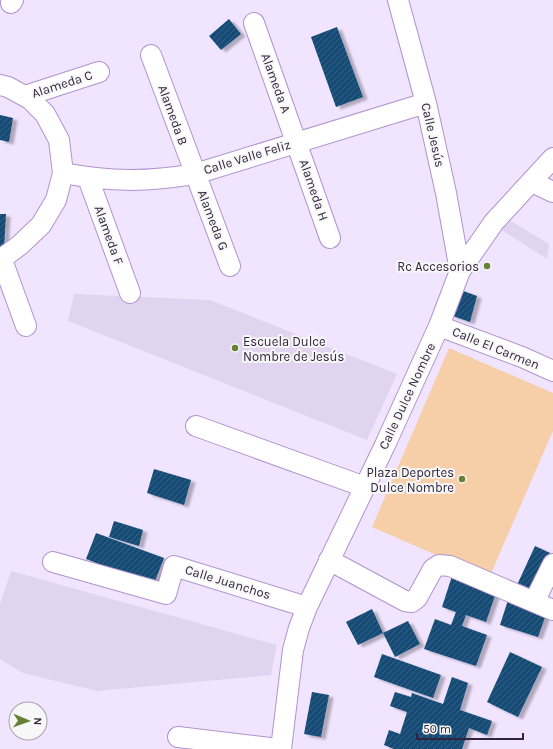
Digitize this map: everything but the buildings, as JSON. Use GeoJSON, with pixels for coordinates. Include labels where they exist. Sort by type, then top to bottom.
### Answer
{"type":"FeatureCollection","features":[{"type":"Feature","properties":{"kind":"street","name":"Calle Jesús"},"geometry":{"type":"LineString","coordinates":[[398,0],[426,103],[446,194],[460,271]]}},
{"type":"Feature","properties":{"kind":"street","name":"Alameda A"},"geometry":{"type":"LineString","coordinates":[[254,23],[297,142]]}},
{"type":"Feature","properties":{"kind":"street","name":"Alameda B"},"geometry":{"type":"LineString","coordinates":[[151,55],[195,174]]}},
{"type":"Feature","properties":{"kind":"street","name":"Alameda C"},"geometry":{"type":"LineString","coordinates":[[25,96],[99,72]]}},
{"type":"Feature","properties":{"kind":"street"},"geometry":{"type":"LineString","coordinates":[[0,85],[8,87],[25,96],[45,114],[59,140],[63,173],[56,200],[41,225],[20,245],[1,260],[26,326]]}},
{"type":"Feature","properties":{"kind":"street","name":"Calle Valle Feliz"},"geometry":{"type":"LineString","coordinates":[[63,173],[88,178],[139,181],[195,174],[426,103]]}},
{"type":"Feature","properties":{"kind":"street","name":"Alameda H"},"geometry":{"type":"LineString","coordinates":[[297,142],[330,238]]}},
{"type":"Feature","properties":{"kind":"street","name":"Calle Dulce Nombre"},"geometry":{"type":"LineString","coordinates":[[280,749],[293,650],[299,628],[307,607],[365,487],[439,326],[460,271],[494,222],[553,158]]}},
{"type":"Feature","properties":{"kind":"street","name":"Alameda G"},"geometry":{"type":"LineString","coordinates":[[195,174],[230,266]]}},
{"type":"Feature","properties":{"kind":"street","name":"Alameda F"},"geometry":{"type":"LineString","coordinates":[[88,178],[130,292]]}},
{"type":"Feature","properties":{"kind":"street"},"geometry":{"type":"LineString","coordinates":[[532,182],[553,192]]}},
{"type":"Feature","properties":{"kind":"street","name":"Calle El Carmen"},"geometry":{"type":"LineString","coordinates":[[439,326],[522,357],[553,371]]}},
{"type":"Feature","properties":{"kind":"street"},"geometry":{"type":"LineString","coordinates":[[196,426],[365,487]]}},
{"type":"Feature","properties":{"kind":"street"},"geometry":{"type":"LineString","coordinates":[[329,560],[405,601],[412,602],[417,598],[432,569],[439,565],[450,566],[553,610]]}},
{"type":"Feature","properties":{"kind":"street","name":"Calle Juanchos"},"geometry":{"type":"LineString","coordinates":[[53,562],[166,594],[174,566],[307,607]]}},
{"type":"Feature","properties":{"kind":"street"},"geometry":{"type":"LineString","coordinates":[[534,602],[553,564]]}},
{"type":"Feature","properties":{"kind":"street"},"geometry":{"type":"LineString","coordinates":[[178,737],[280,749]]}},
{"type":"Feature","properties":{"kind":"shaded area"},"geometry":{"type":"Polygon","coordinates":[[[506,218],[549,244],[547,259],[500,229],[506,218]]]}},
{"type":"Feature","properties":{"kind":"shaded area","name":"Escuela Dulce Nombre de Jesús"},"geometry":{"type":"Polygon","coordinates":[[[74,294],[210,300],[397,374],[367,440],[68,321],[74,294]]]}},
{"type":"Feature","properties":{"kind":"shaded area","name":"Plaza Deportes Dulce Nombre"},"geometry":{"type":"Polygon","coordinates":[[[449,348],[553,393],[553,431],[489,578],[372,527],[449,348]]]}},
{"type":"Feature","properties":{"kind":"shaded area"},"geometry":{"type":"Polygon","coordinates":[[[11,571],[277,645],[271,675],[97,691],[23,673],[0,659],[0,604],[11,571]]]}},
{"type":"Feature","properties":{"kind":"place","name":"Rc Accesorios"},"geometry":{"type":"Point","coordinates":[487,266]}},
{"type":"Feature","properties":{"kind":"place","name":"Escuela Dulce Nombre de Jesús"},"geometry":{"type":"Point","coordinates":[235,348]}},
{"type":"Feature","properties":{"kind":"place","name":"Plaza Deportes Dulce Nombre"},"geometry":{"type":"Point","coordinates":[462,479]}}]}
